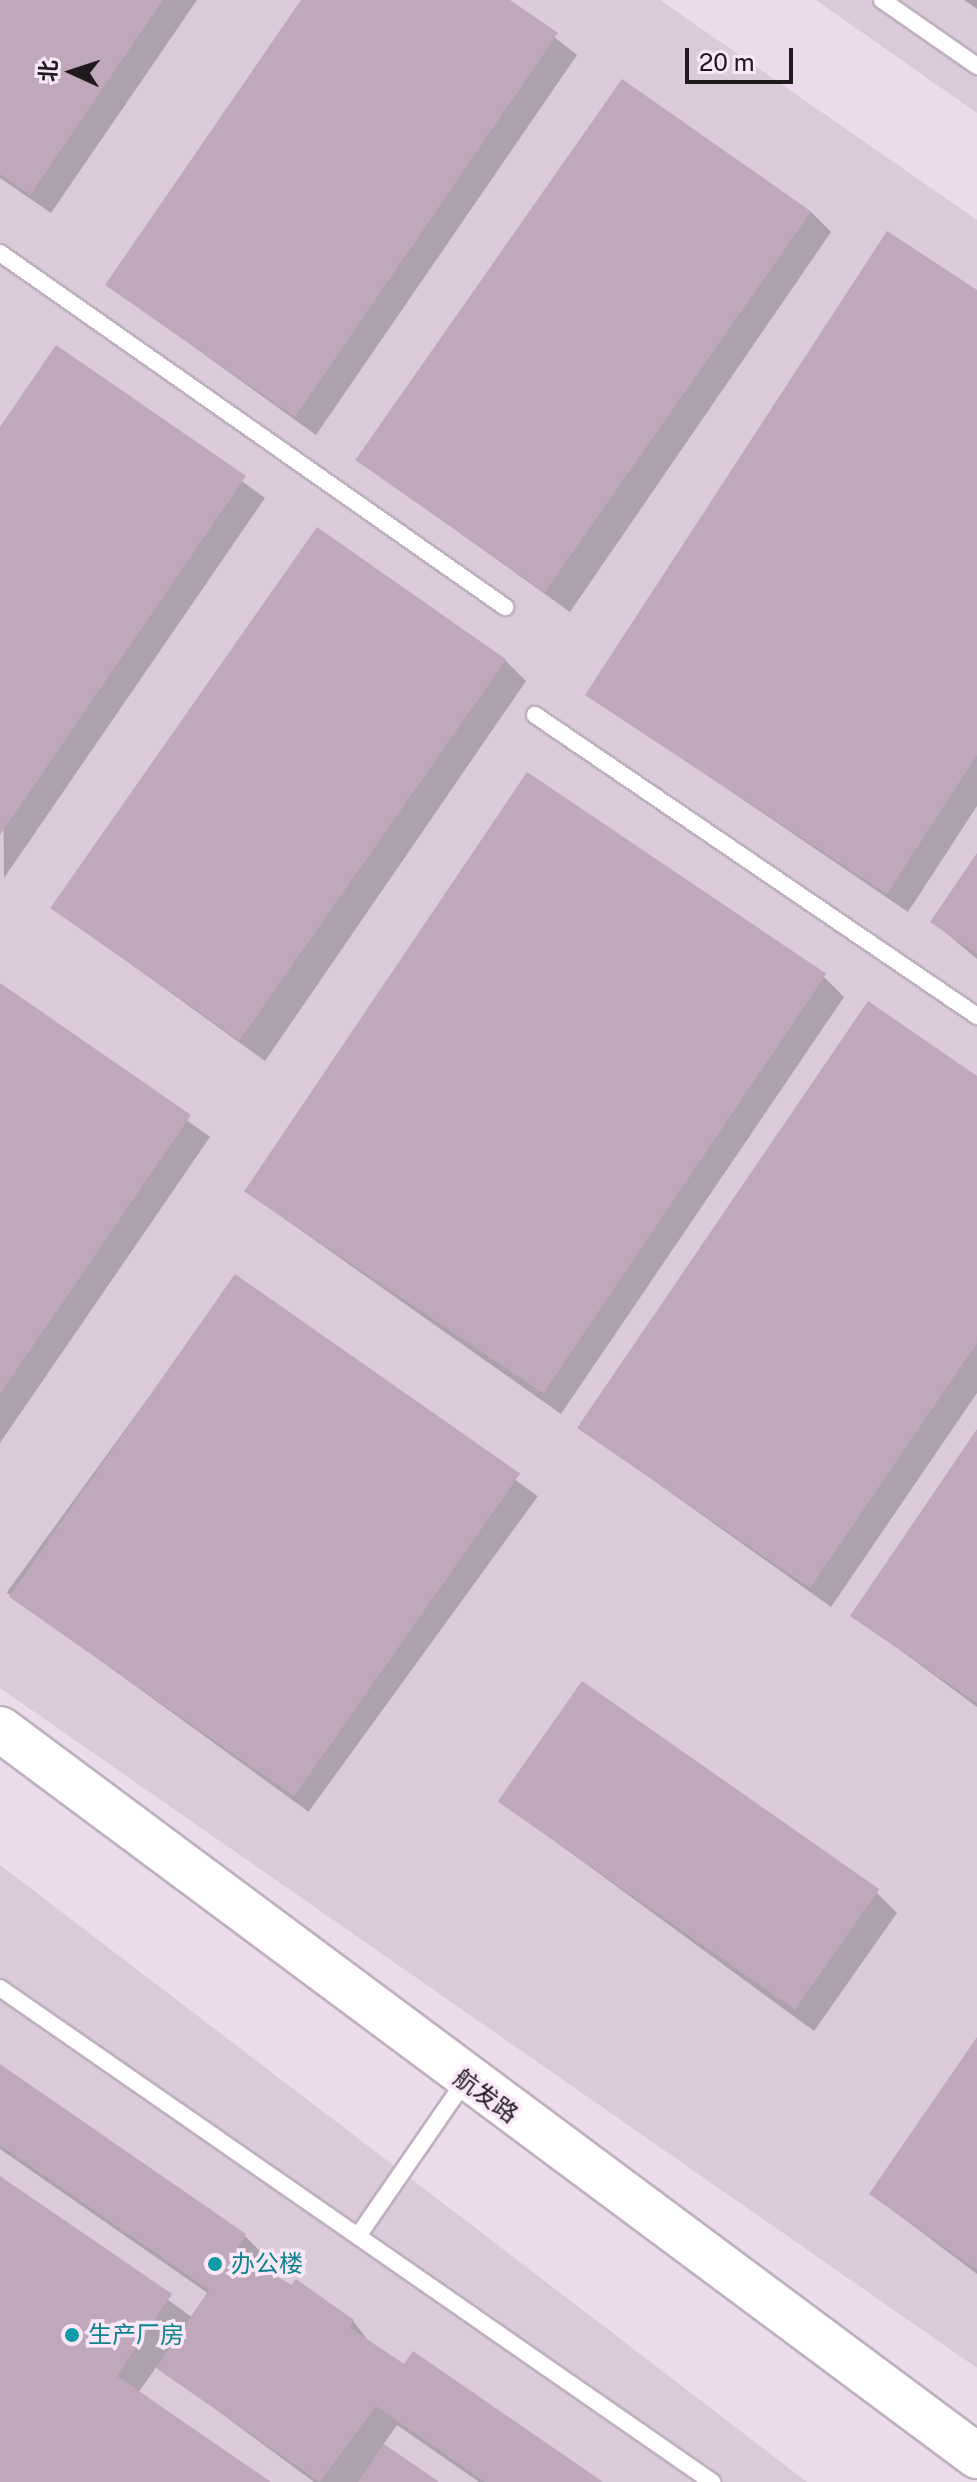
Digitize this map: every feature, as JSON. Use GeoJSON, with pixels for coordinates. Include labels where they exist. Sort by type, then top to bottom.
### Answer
{"type":"FeatureCollection","features":[{"type":"Feature","properties":{"kind":"main road","name":"航发路"},"geometry":{"type":"LineString","coordinates":[[0,1729],[465,2081],[977,2456]]}},
{"type":"Feature","properties":{"kind":"lane"},"geometry":{"type":"LineString","coordinates":[[882,0],[977,66]]}},
{"type":"Feature","properties":{"kind":"lane"},"geometry":{"type":"LineString","coordinates":[[0,253],[505,607]]}},
{"type":"Feature","properties":{"kind":"lane"},"geometry":{"type":"LineString","coordinates":[[535,715],[977,1016]]}},
{"type":"Feature","properties":{"kind":"lane"},"geometry":{"type":"LineString","coordinates":[[0,1988],[712,2482]]}},
{"type":"Feature","properties":{"kind":"lane"},"geometry":{"type":"LineString","coordinates":[[358,2236],[465,2081]]}},
{"type":"Feature","properties":{"kind":"shaded area"},"geometry":{"type":"Polygon","coordinates":[[[0,0],[660,0],[977,220],[977,2368],[0,1688],[0,0]]]}},
{"type":"Feature","properties":{"kind":"shaded area"},"geometry":{"type":"Polygon","coordinates":[[[816,0],[977,0],[977,113],[816,0]]]}},
{"type":"Feature","properties":{"kind":"shaded area"},"geometry":{"type":"Polygon","coordinates":[[[0,1865],[465,2220],[807,2482],[0,2482],[0,1865]]]}},
{"type":"Feature","properties":{"kind":"building"},"geometry":{"type":"Polygon","coordinates":[[[0,0],[163,0],[30,195],[0,174],[0,0]]]}},
{"type":"Feature","properties":{"kind":"building"},"geometry":{"type":"Polygon","coordinates":[[[301,0],[510,0],[558,33],[295,417],[105,285],[301,0]]]}},
{"type":"Feature","properties":{"kind":"building"},"geometry":{"type":"Polygon","coordinates":[[[622,79],[811,211],[545,592],[355,460],[622,79]]]}},
{"type":"Feature","properties":{"kind":"building"},"geometry":{"type":"Polygon","coordinates":[[[887,231],[977,290],[977,755],[887,894],[585,695],[887,231]]]}},
{"type":"Feature","properties":{"kind":"building"},"geometry":{"type":"Polygon","coordinates":[[[56,345],[246,476],[0,835],[0,427],[56,345]]]}},
{"type":"Feature","properties":{"kind":"building"},"geometry":{"type":"Polygon","coordinates":[[[317,527],[506,659],[240,1040],[50,908],[317,527]]]}},
{"type":"Feature","properties":{"kind":"building"},"geometry":{"type":"Polygon","coordinates":[[[527,772],[826,974],[543,1393],[244,1191],[527,772]]]}},
{"type":"Feature","properties":{"kind":"building"},"geometry":{"type":"Polygon","coordinates":[[[977,853],[977,954],[930,922],[977,853]]]}},
{"type":"Feature","properties":{"kind":"building"},"geometry":{"type":"Polygon","coordinates":[[[0,983],[191,1115],[0,1394],[0,983]]]}},
{"type":"Feature","properties":{"kind":"building"},"geometry":{"type":"Polygon","coordinates":[[[868,1001],[977,1076],[977,1343],[810,1588],[577,1428],[868,1001]]]}},
{"type":"Feature","properties":{"kind":"building"},"geometry":{"type":"Polygon","coordinates":[[[235,1274],[520,1474],[294,1796],[9,1597],[235,1274]]]}},
{"type":"Feature","properties":{"kind":"building"},"geometry":{"type":"Polygon","coordinates":[[[977,1429],[977,1703],[850,1616],[977,1429]]]}},
{"type":"Feature","properties":{"kind":"building"},"geometry":{"type":"Polygon","coordinates":[[[582,1681],[879,1889],[795,2010],[498,1801],[582,1681]]]}},
{"type":"Feature","properties":{"kind":"building"},"geometry":{"type":"Polygon","coordinates":[[[977,2037],[977,2270],[869,2194],[977,2037]]]}},
{"type":"Feature","properties":{"kind":"building","name":"办公楼"},"geometry":{"type":"Polygon","coordinates":[[[0,2064],[246,2234],[237,2249],[291,2286],[296,2279],[354,2320],[349,2327],[404,2364],[413,2351],[603,2482],[485,2482],[376,2406],[320,2482],[156,2368],[209,2290],[0,2145],[0,2064]]]}},
{"type":"Feature","properties":{"kind":"building","name":"生产厂房"},"geometry":{"type":"Polygon","coordinates":[[[0,2176],[172,2294],[117,2376],[271,2482],[0,2482],[0,2176]]]}},
{"type":"Feature","properties":{"kind":"building"},"geometry":{"type":"Polygon","coordinates":[[[384,2444],[439,2482],[358,2482],[384,2444]]]}},
{"type":"Feature","properties":{"kind":"place","name":"办公楼"},"geometry":{"type":"Point","coordinates":[215,2264]}},
{"type":"Feature","properties":{"kind":"place","name":"生产厂房"},"geometry":{"type":"Point","coordinates":[72,2335]}}]}
